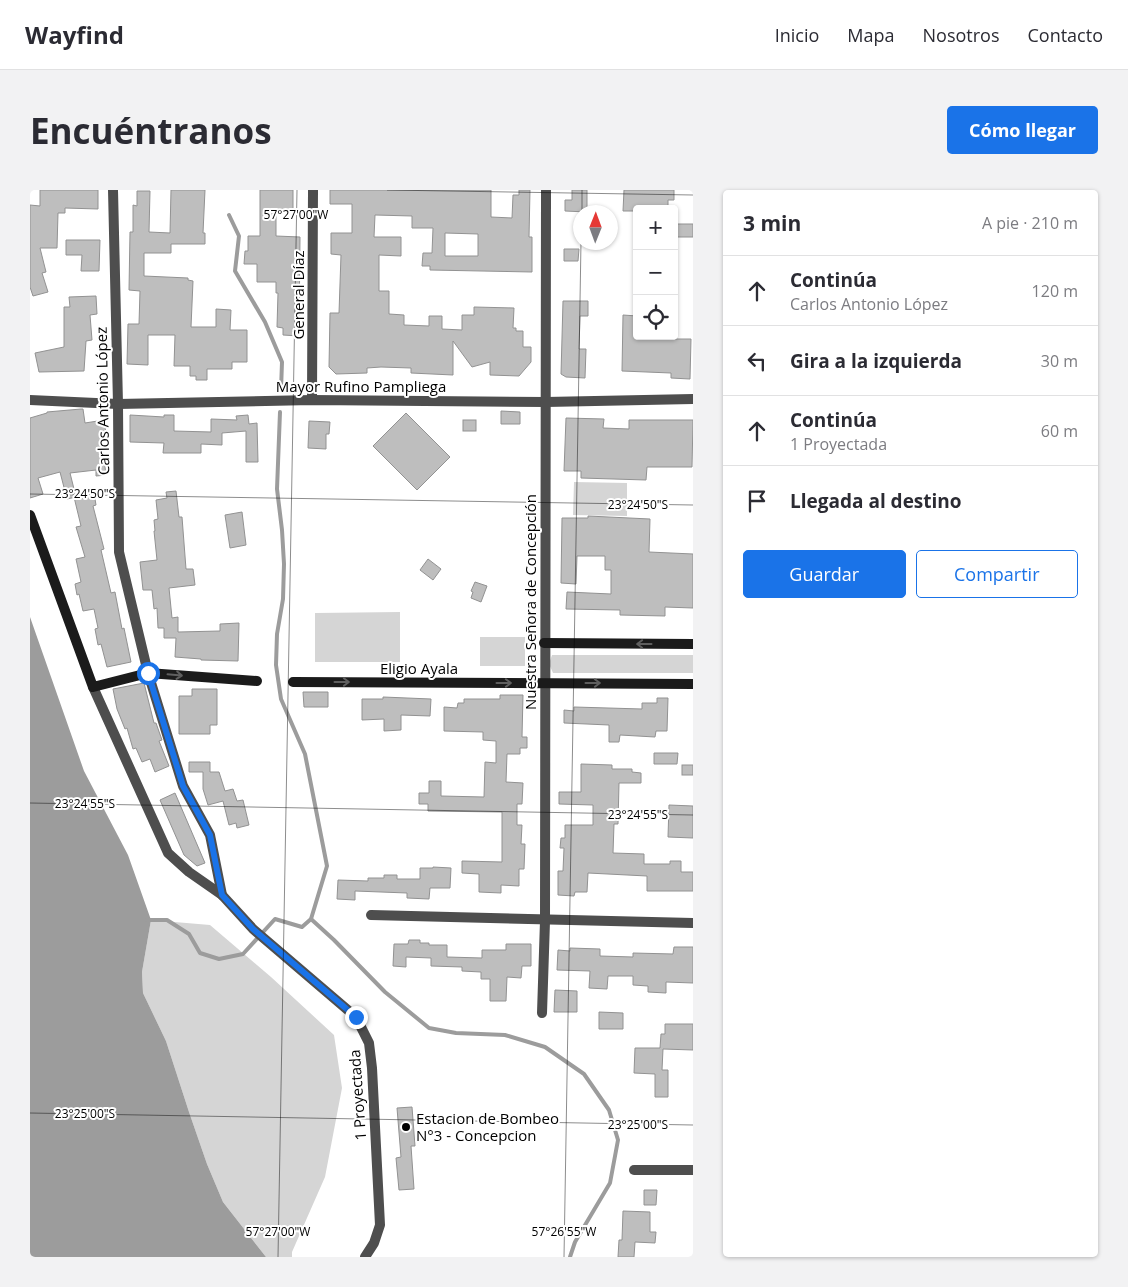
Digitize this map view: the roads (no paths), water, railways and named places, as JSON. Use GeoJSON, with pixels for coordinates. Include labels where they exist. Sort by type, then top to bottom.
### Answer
{"type":"FeatureCollection","features":[{"type":"Feature","properties":{"kind":"street","name":"Carlos Antonio López"},"geometry":{"type":"LineString","coordinates":[[113,190],[119,552],[148,673],[183,786],[210,835],[222,895]]}},
{"type":"Feature","properties":{"kind":"street","name":"General Díaz"},"geometry":{"type":"LineString","coordinates":[[312,400],[313,190]]}},
{"type":"Feature","properties":{"kind":"street","name":"Nuestra Señora de Concepción"},"geometry":{"type":"LineString","coordinates":[[542,1013],[545,921],[546,190]]}},
{"type":"Feature","properties":{"kind":"street","name":"Mayor Rufino Pampliega"},"geometry":{"type":"LineString","coordinates":[[31,398],[118,404],[312,400],[546,402],[693,399]]}},
{"type":"Feature","properties":{"kind":"street"},"geometry":{"type":"LineString","coordinates":[[30,515],[93,687],[148,673],[257,681]]}},
{"type":"Feature","properties":{"kind":"street"},"geometry":{"type":"LineString","coordinates":[[544,643],[693,644]]}},
{"type":"Feature","properties":{"kind":"street","name":"Eligio Ayala"},"geometry":{"type":"LineString","coordinates":[[293,682],[693,684]]}},
{"type":"Feature","properties":{"kind":"street","name":"1 Proyectada"},"geometry":{"type":"LineString","coordinates":[[93,687],[168,853],[189,872],[222,895],[253,929],[356,1017],[369,1043],[380,1224],[374,1243],[365,1257]]}},
{"type":"Feature","properties":{"kind":"street"},"geometry":{"type":"LineString","coordinates":[[371,916],[693,923]]}},
{"type":"Feature","properties":{"kind":"street"},"geometry":{"type":"LineString","coordinates":[[634,1170],[693,1170]]}},
{"type":"Feature","properties":{"kind":"waterway"},"geometry":{"type":"LineString","coordinates":[[229,215],[239,236],[235,271],[265,322],[282,362],[281,390]]}},
{"type":"Feature","properties":{"kind":"waterway"},"geometry":{"type":"LineString","coordinates":[[147,920],[167,920],[189,934],[200,953],[219,959],[243,954],[275,919],[302,927],[311,919],[327,866],[305,754],[281,699],[276,665],[277,634],[283,599],[284,564],[277,489],[280,412]]}},
{"type":"Feature","properties":{"kind":"waterway"},"geometry":{"type":"LineString","coordinates":[[311,919],[385,992],[429,1028],[456,1033],[505,1035],[545,1047],[584,1074],[609,1110],[618,1140],[610,1183],[575,1242],[570,1257]]}},
{"type":"Feature","properties":{"kind":"place","name":"Estacion de Bombeo N°3 - Concepcion"},"geometry":{"type":"Point","coordinates":[406,1127]}}]}
